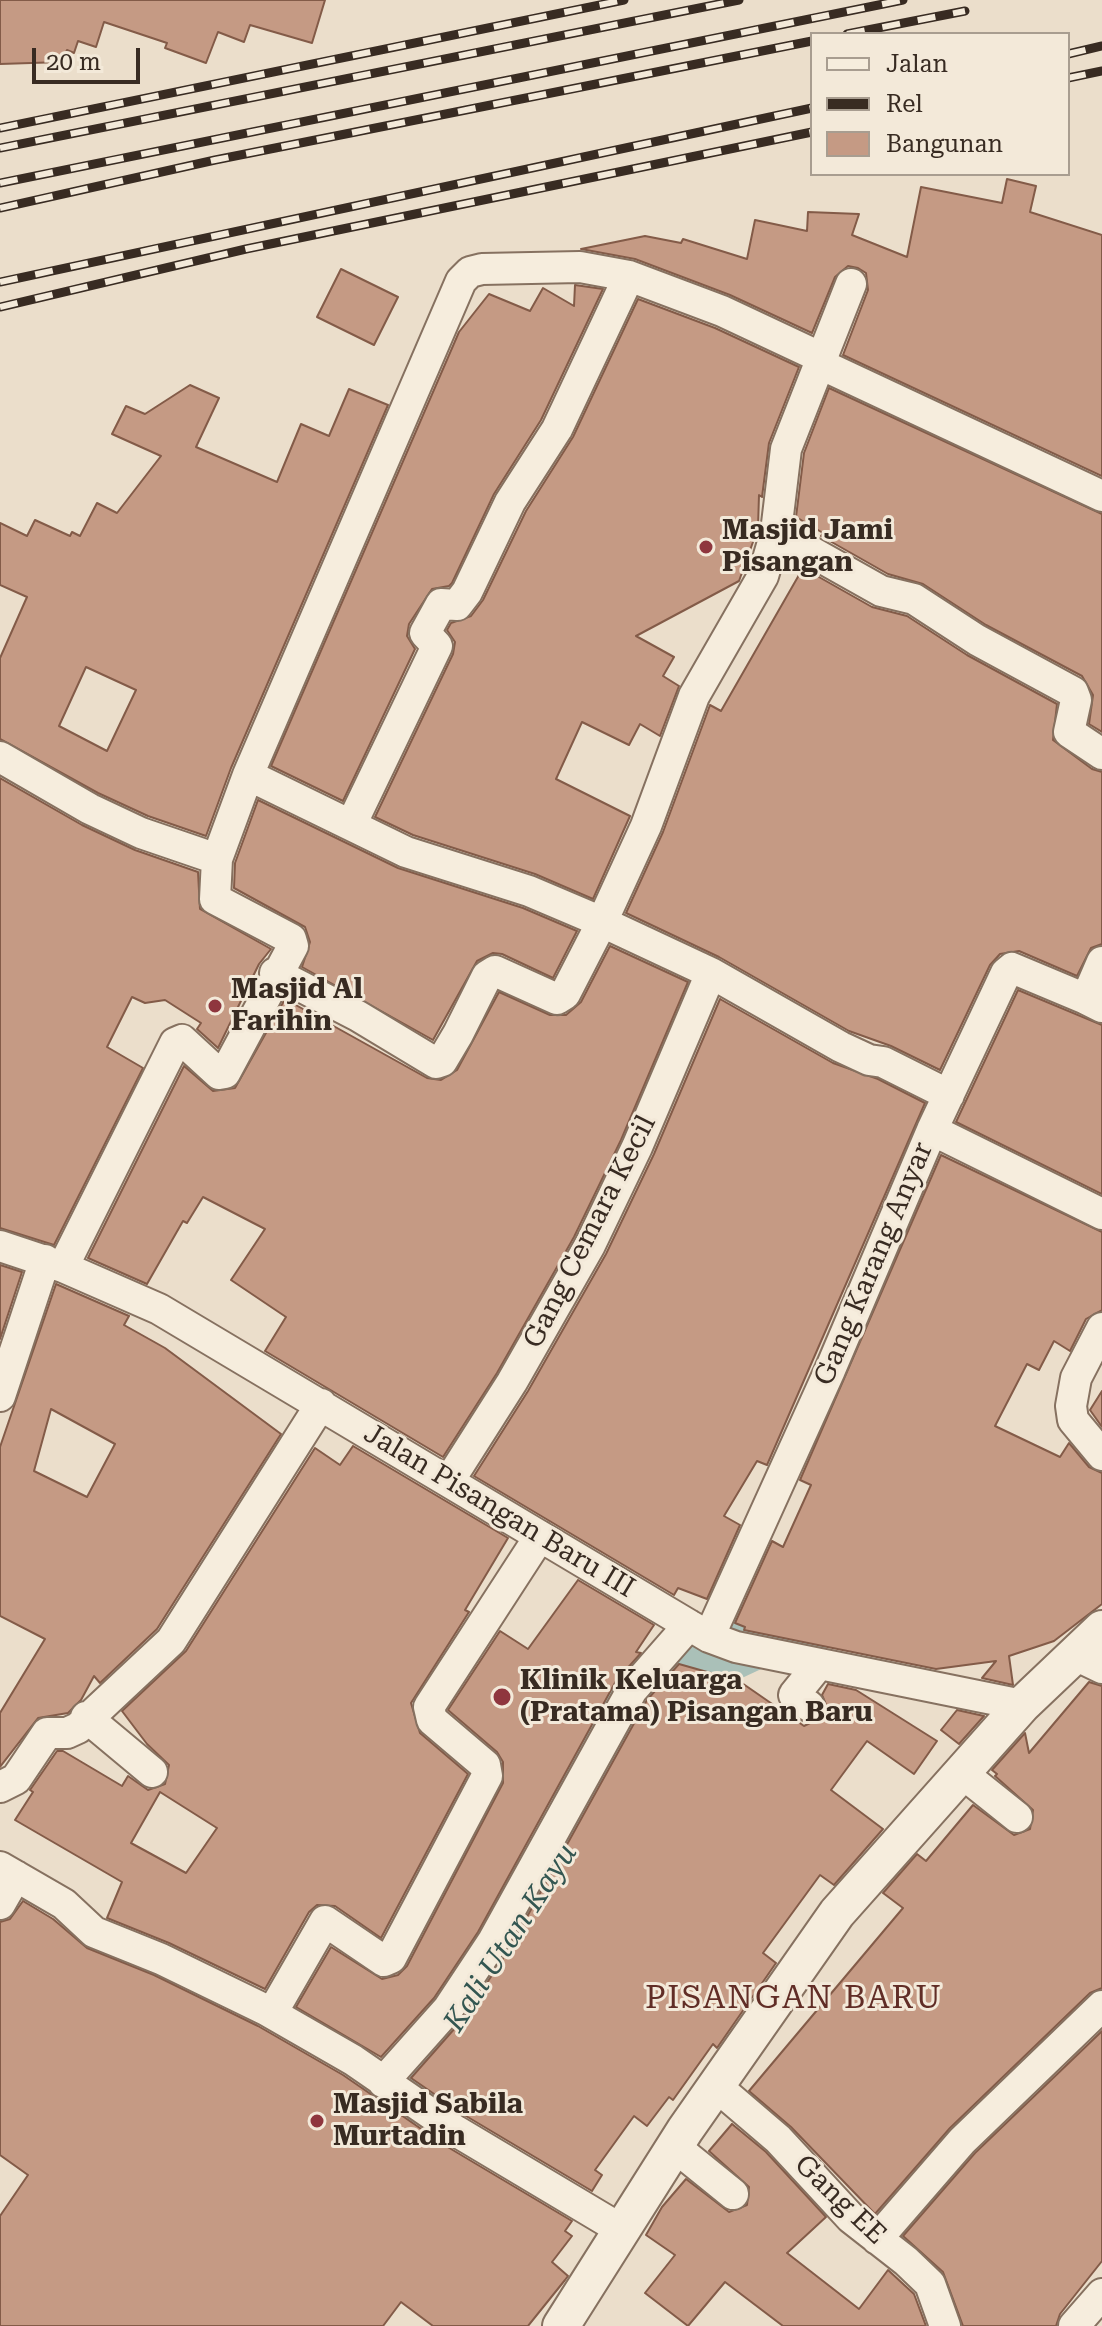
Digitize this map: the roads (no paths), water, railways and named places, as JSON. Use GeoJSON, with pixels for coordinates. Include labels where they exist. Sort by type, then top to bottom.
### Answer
{"type":"FeatureCollection","features":[{"type":"Feature","properties":{"kind":"street"},"geometry":{"type":"LineString","coordinates":[[0,1396],[54,1263],[175,1043],[182,1040],[219,1074],[225,1073],[275,973],[293,946],[291,939],[215,899],[217,859],[248,775],[461,281],[470,272],[482,269],[580,267],[629,276],[722,311],[1102,496]]}},
{"type":"Feature","properties":{"kind":"street"},"geometry":{"type":"LineString","coordinates":[[352,823],[437,646],[425,633],[444,602],[457,605],[467,592],[510,502],[557,429],[629,276]]}},
{"type":"Feature","properties":{"kind":"street"},"geometry":{"type":"LineString","coordinates":[[275,973],[358,1016],[436,1063],[442,1061],[458,1034],[487,976],[495,971],[557,999],[565,994],[646,826],[694,696],[763,576],[776,532],[786,449],[851,284]]}},
{"type":"Feature","properties":{"kind":"street"},"geometry":{"type":"LineString","coordinates":[[776,532],[881,591],[914,599],[977,640],[1073,692],[1076,700],[1069,732],[1102,754]]}},
{"type":"Feature","properties":{"kind":"street"},"geometry":{"type":"LineString","coordinates":[[0,757],[90,809],[141,833],[217,859]]}},
{"type":"Feature","properties":{"kind":"street"},"geometry":{"type":"LineString","coordinates":[[248,775],[352,823],[406,852],[529,891],[602,922],[711,973],[841,1047],[869,1060],[883,1062],[949,1095]]}},
{"type":"Feature","properties":{"kind":"street"},"geometry":{"type":"LineString","coordinates":[[1094,1003],[1102,962]]}},
{"type":"Feature","properties":{"kind":"street","name":"Gang Karang Anyar"},"geometry":{"type":"LineString","coordinates":[[393,2088],[507,1917],[632,1690],[713,1638],[932,1130],[1006,973],[1012,968],[1094,1003]]}},
{"type":"Feature","properties":{"kind":"street","name":"Gang Cemara Kecil"},"geometry":{"type":"LineString","coordinates":[[449,1481],[512,1382],[590,1245],[637,1147],[711,973]]}},
{"type":"Feature","properties":{"kind":"street"},"geometry":{"type":"LineString","coordinates":[[932,1130],[1102,1214]]}},
{"type":"Feature","properties":{"kind":"street","name":"Jalan Pisangan Baru III"},"geometry":{"type":"LineString","coordinates":[[0,1246],[54,1263],[159,1309],[713,1638],[819,1664],[1022,1705]]}},
{"type":"Feature","properties":{"kind":"street"},"geometry":{"type":"LineString","coordinates":[[1102,1328],[1076,1378],[1071,1406],[1073,1420],[1102,1455]]}},
{"type":"Feature","properties":{"kind":"street"},"geometry":{"type":"LineString","coordinates":[[0,1787],[16,1779],[47,1733],[73,1732],[171,1641],[321,1404]]}},
{"type":"Feature","properties":{"kind":"street"},"geometry":{"type":"LineString","coordinates":[[272,2013],[325,1921],[384,1961],[391,1958],[487,1776],[485,1765],[432,1720],[429,1707],[540,1536]]}},
{"type":"Feature","properties":{"kind":"street"},"geometry":{"type":"LineString","coordinates":[[561,2326],[675,2147],[837,1913],[1022,1705],[1088,1661],[1102,1629]]}},
{"type":"Feature","properties":{"kind":"street"},"geometry":{"type":"LineString","coordinates":[[809,1706],[794,1695],[819,1664]]}},
{"type":"Feature","properties":{"kind":"street"},"geometry":{"type":"LineString","coordinates":[[86,1717],[152,1772]]}},
{"type":"Feature","properties":{"kind":"street"},"geometry":{"type":"LineString","coordinates":[[962,1773],[1017,1817]]}},
{"type":"Feature","properties":{"kind":"street"},"geometry":{"type":"LineString","coordinates":[[0,1904],[8,1871],[64,1904],[94,1932],[161,1959],[272,2013],[456,2131],[622,2230]]}},
{"type":"Feature","properties":{"kind":"street"},"geometry":{"type":"LineString","coordinates":[[877,2239],[962,2141],[1102,2006]]}},
{"type":"Feature","properties":{"kind":"street","name":"Gang EE"},"geometry":{"type":"LineString","coordinates":[[716,2086],[778,2139],[829,2196],[930,2284],[945,2326]]}},
{"type":"Feature","properties":{"kind":"street"},"geometry":{"type":"LineString","coordinates":[[675,2147],[733,2194]]}},
{"type":"Feature","properties":{"kind":"street"},"geometry":{"type":"LineString","coordinates":[[1074,2326],[1102,2294]]}},
{"type":"Feature","properties":{"kind":"waterway","name":"Kali Utan Kayu"},"geometry":{"type":"LineString","coordinates":[[227,2326],[271,2256],[326,2182],[410,2077],[447,2038],[546,1876],[577,1836],[591,1782],[609,1749],[652,1690],[698,1662],[758,1634],[847,1607]]}},
{"type":"Feature","properties":{"kind":"railway"},"geometry":{"type":"LineString","coordinates":[[0,128],[624,0]]}},
{"type":"Feature","properties":{"kind":"railway"},"geometry":{"type":"LineString","coordinates":[[0,148],[739,0]]}},
{"type":"Feature","properties":{"kind":"railway"},"geometry":{"type":"LineString","coordinates":[[0,183],[903,0]]}},
{"type":"Feature","properties":{"kind":"railway"},"geometry":{"type":"LineString","coordinates":[[857,32],[965,11]]}},
{"type":"Feature","properties":{"kind":"railway"},"geometry":{"type":"LineString","coordinates":[[0,208],[215,160],[810,41]]}},
{"type":"Feature","properties":{"kind":"railway"},"geometry":{"type":"LineString","coordinates":[[1070,54],[1102,46]]}},
{"type":"Feature","properties":{"kind":"railway"},"geometry":{"type":"LineString","coordinates":[[1070,78],[1102,71]]}},
{"type":"Feature","properties":{"kind":"railway"},"geometry":{"type":"LineString","coordinates":[[0,282],[810,108]]}},
{"type":"Feature","properties":{"kind":"railway"},"geometry":{"type":"LineString","coordinates":[[0,307],[246,249],[810,132]]}},
{"type":"Feature","properties":{"kind":"place","name":"Masjid Jami Pisangan"},"geometry":{"type":"Point","coordinates":[706,547]}},
{"type":"Feature","properties":{"kind":"place","name":"Masjid Al Farihin"},"geometry":{"type":"Point","coordinates":[215,1006]}},
{"type":"Feature","properties":{"kind":"place","name":"Klinik Keluarga (Pratama) Pisangan Baru"},"geometry":{"type":"Point","coordinates":[502,1697]}},
{"type":"Feature","properties":{"kind":"place","name":"Masjid Sabila Murtadin"},"geometry":{"type":"Point","coordinates":[317,2121]}},
{"type":"Feature","properties":{"kind":"district","name":"PISANGAN BARU"},"geometry":{"type":"Point","coordinates":[794,1999]}}]}
